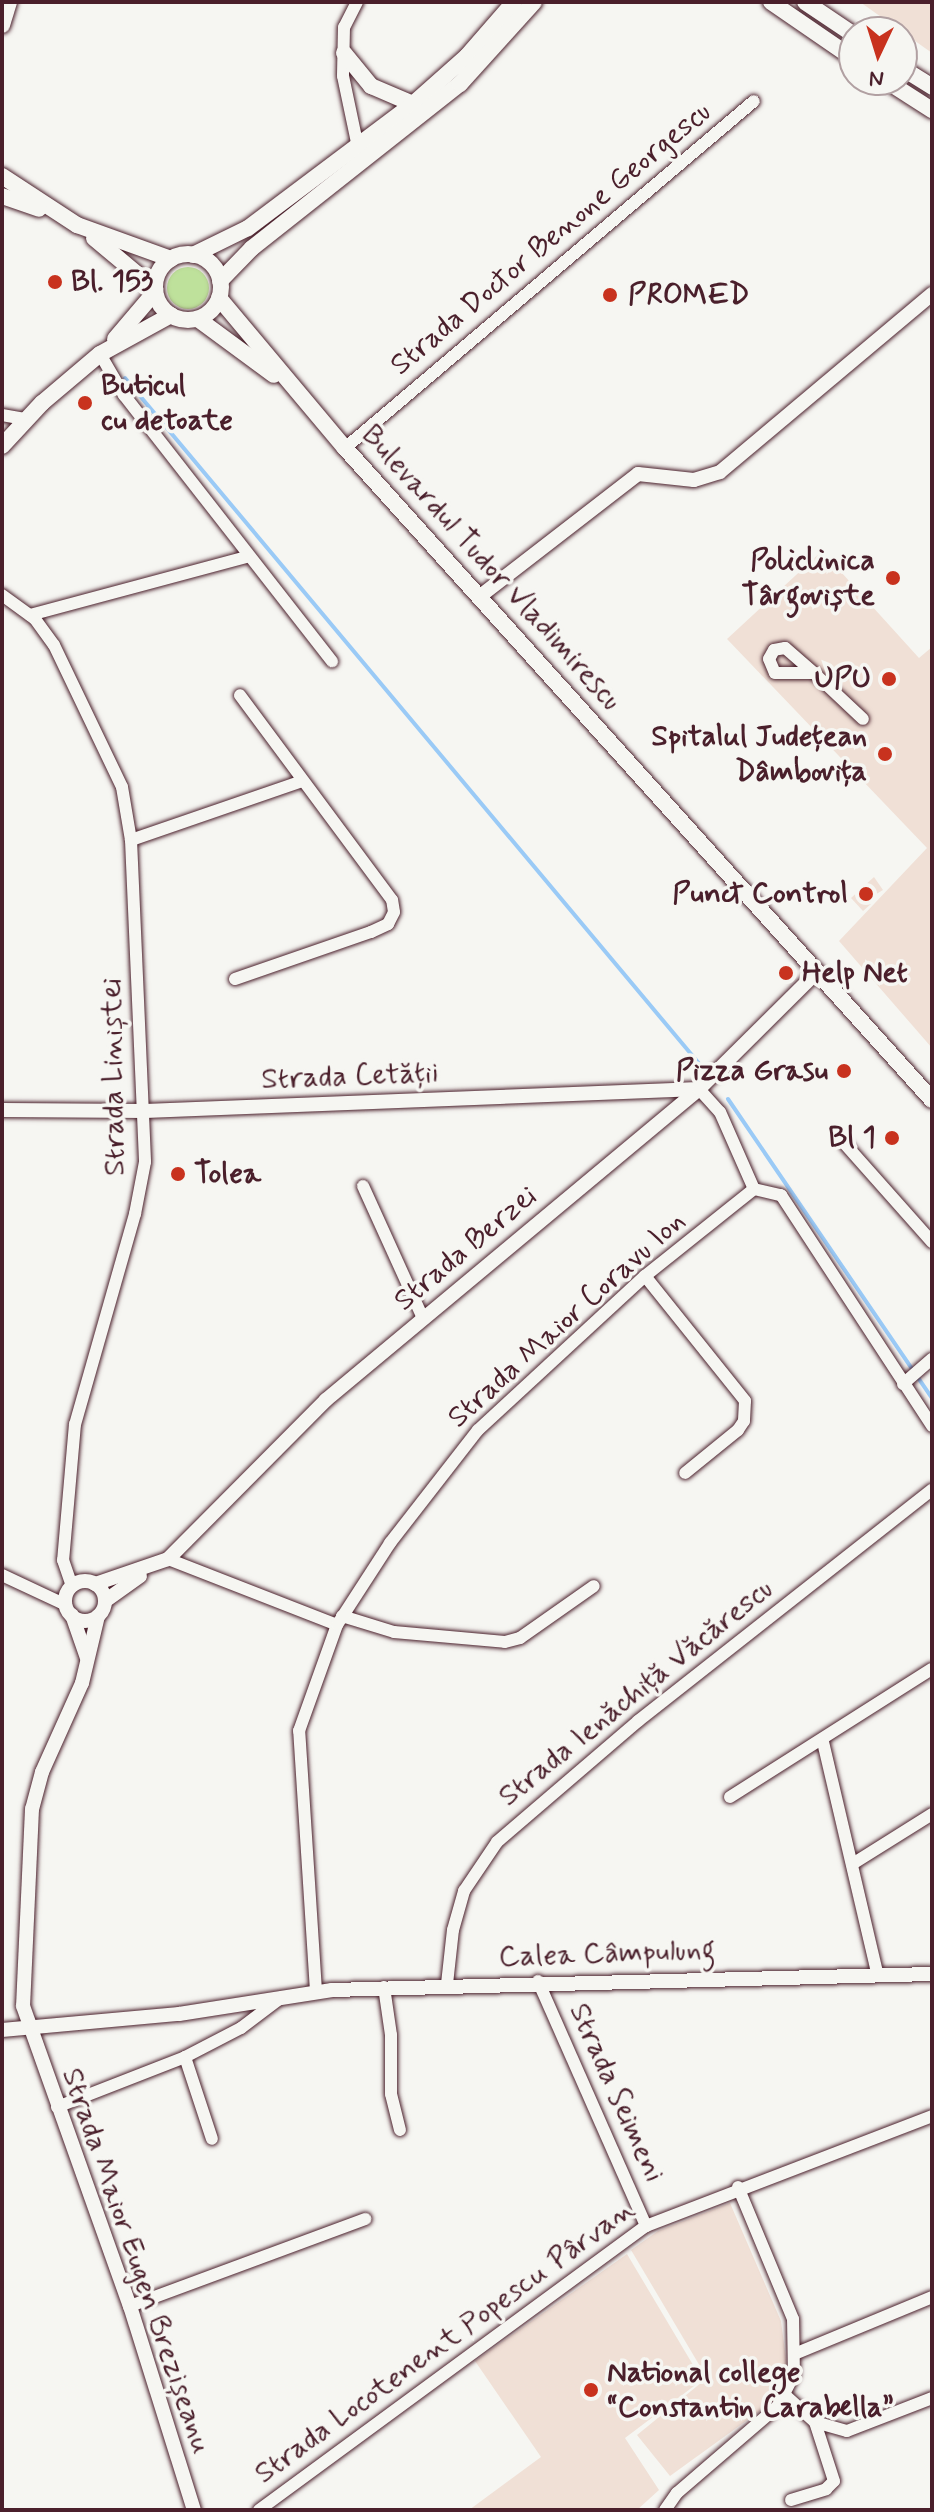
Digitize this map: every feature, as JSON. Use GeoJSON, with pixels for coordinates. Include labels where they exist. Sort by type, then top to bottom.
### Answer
{"type":"FeatureCollection","features":[{"type":"Feature","properties":{"kind":"main road"},"geometry":{"type":"LineString","coordinates":[[2,25],[9,2]]}},
{"type":"Feature","properties":{"kind":"main road"},"geometry":{"type":"LineString","coordinates":[[2,176],[77,225],[171,259],[193,255],[248,228],[413,104],[467,56],[514,2]]}},
{"type":"Feature","properties":{"kind":"main road"},"geometry":{"type":"LineString","coordinates":[[220,281],[252,248],[460,84],[534,2]]}},
{"type":"Feature","properties":{"kind":"main road"},"geometry":{"type":"LineString","coordinates":[[771,2],[838,48]]}},
{"type":"Feature","properties":{"kind":"main road"},"geometry":{"type":"LineString","coordinates":[[805,2],[838,24]]}},
{"type":"Feature","properties":{"kind":"main road"},"geometry":{"type":"LineString","coordinates":[[344,53],[371,86],[413,104]]}},
{"type":"Feature","properties":{"kind":"main road"},"geometry":{"type":"LineString","coordinates":[[910,96],[932,110]]}},
{"type":"Feature","properties":{"kind":"main road"},"geometry":{"type":"LineString","coordinates":[[2,196],[60,216]]}},
{"type":"Feature","properties":{"kind":"main road"},"geometry":{"type":"LineString","coordinates":[[77,225],[155,290],[171,315]]}},
{"type":"Feature","properties":{"kind":"main road"},"geometry":{"type":"LineString","coordinates":[[102,353],[171,315],[198,319],[219,298],[220,281],[212,264],[193,255]]}},
{"type":"Feature","properties":{"kind":"main road"},"geometry":{"type":"LineString","coordinates":[[2,446],[25,419],[102,353],[155,290],[159,272],[171,259]]}},
{"type":"Feature","properties":{"kind":"main road","name":"Bulevardul Tudor Vladimirescu"},"geometry":{"type":"LineString","coordinates":[[219,298],[345,448],[932,1100]]}},
{"type":"Feature","properties":{"kind":"main road","name":"Bulevardul Tudor Vladimirescu"},"geometry":{"type":"LineString","coordinates":[[198,319],[298,393]]}},
{"type":"Feature","properties":{"kind":"street"},"geometry":{"type":"LineString","coordinates":[[357,2],[346,18],[344,53],[347,112],[358,147]]}},
{"type":"Feature","properties":{"kind":"street","name":"Strada Doctor Benone Georgescu"},"geometry":{"type":"LineString","coordinates":[[345,448],[754,101]]}},
{"type":"Feature","properties":{"kind":"street"},"geometry":{"type":"LineString","coordinates":[[479,597],[638,474],[684,481],[720,472],[932,294]]}},
{"type":"Feature","properties":{"kind":"street"},"geometry":{"type":"LineString","coordinates":[[102,353],[124,395],[246,557],[332,661]]}},
{"type":"Feature","properties":{"kind":"street"},"geometry":{"type":"LineString","coordinates":[[2,415],[25,419]]}},
{"type":"Feature","properties":{"kind":"street"},"geometry":{"type":"LineString","coordinates":[[30,615],[246,557]]}},
{"type":"Feature","properties":{"kind":"street","name":"Strada Liniștei"},"geometry":{"type":"LineString","coordinates":[[2,595],[30,615],[51,638],[112,762],[131,840],[145,1111],[140,1194],[75,1424],[63,1560],[70,1588]]}},
{"type":"Feature","properties":{"kind":"street"},"geometry":{"type":"LineString","coordinates":[[814,673],[863,719]]}},
{"type":"Feature","properties":{"kind":"street"},"geometry":{"type":"LineString","coordinates":[[235,979],[371,932],[388,924],[394,912],[392,900],[240,695]]}},
{"type":"Feature","properties":{"kind":"street"},"geometry":{"type":"LineString","coordinates":[[131,840],[302,781]]}},
{"type":"Feature","properties":{"kind":"street","name":"Strada Berzei"},"geometry":{"type":"LineString","coordinates":[[105,1601],[168,1559],[326,1400],[699,1089],[817,972]]}},
{"type":"Feature","properties":{"kind":"street"},"geometry":{"type":"LineString","coordinates":[[699,1089],[720,1112],[754,1189],[781,1195],[932,1426]]}},
{"type":"Feature","properties":{"kind":"street","name":"Strada Cetății"},"geometry":{"type":"LineString","coordinates":[[2,1110],[145,1111],[699,1089]]}},
{"type":"Feature","properties":{"kind":"street"},"geometry":{"type":"LineString","coordinates":[[845,1144],[932,1242]]}},
{"type":"Feature","properties":{"kind":"street"},"geometry":{"type":"LineString","coordinates":[[363,1186],[423,1318]]}},
{"type":"Feature","properties":{"kind":"street","name":"Strada Maior Coravu Ion"},"geometry":{"type":"LineString","coordinates":[[316,1991],[299,1731],[340,1620],[416,1507],[478,1430],[645,1276],[754,1189]]}},
{"type":"Feature","properties":{"kind":"street"},"geometry":{"type":"LineString","coordinates":[[645,1276],[745,1401],[744,1421],[738,1430],[685,1473]]}},
{"type":"Feature","properties":{"kind":"street"},"geometry":{"type":"LineString","coordinates":[[903,1384],[932,1359]]}},
{"type":"Feature","properties":{"kind":"street","name":"Strada Ienăchiță Văcărescu"},"geometry":{"type":"LineString","coordinates":[[447,1984],[453,1930],[464,1891],[502,1836],[627,1730],[932,1490]]}},
{"type":"Feature","properties":{"kind":"street"},"geometry":{"type":"LineString","coordinates":[[168,1559],[340,1620],[394,1632],[505,1642],[520,1638],[594,1586]]}},
{"type":"Feature","properties":{"kind":"street","name":"Strada Berzei"},"geometry":{"type":"LineString","coordinates":[[95,1584],[151,1568]]}},
{"type":"Feature","properties":{"kind":"street"},"geometry":{"type":"LineString","coordinates":[[2,1575],[43,1594],[84,1620],[98,1616]]}},
{"type":"Feature","properties":{"kind":"street"},"geometry":{"type":"LineString","coordinates":[[28,2029],[23,1957],[32,1809],[42,1772],[77,1698],[98,1616],[105,1601],[95,1584],[43,1594]]}},
{"type":"Feature","properties":{"kind":"street"},"geometry":{"type":"LineString","coordinates":[[70,1588],[69,1610],[87,1658]]}},
{"type":"Feature","properties":{"kind":"street"},"geometry":{"type":"LineString","coordinates":[[730,1797],[823,1742],[932,1669]]}},
{"type":"Feature","properties":{"kind":"street"},"geometry":{"type":"LineString","coordinates":[[823,1742],[854,1863],[877,1973]]}},
{"type":"Feature","properties":{"kind":"street"},"geometry":{"type":"LineString","coordinates":[[854,1863],[932,1814]]}},
{"type":"Feature","properties":{"kind":"street","name":"Calea Câmpulung"},"geometry":{"type":"LineString","coordinates":[[2,2030],[179,2014],[316,1991],[538,1981],[932,1974]]}},
{"type":"Feature","properties":{"kind":"street","name":"Strada Seimeni"},"geometry":{"type":"LineString","coordinates":[[538,1981],[646,2226]]}},
{"type":"Feature","properties":{"kind":"street"},"geometry":{"type":"LineString","coordinates":[[384,1987],[391,2035],[391,2094],[400,2130]]}},
{"type":"Feature","properties":{"kind":"street"},"geometry":{"type":"LineString","coordinates":[[57,2107],[185,2057],[241,2028],[284,1995]]}},
{"type":"Feature","properties":{"kind":"street","name":"Strada Maior Eugen Brezișeanu"},"geometry":{"type":"LineString","coordinates":[[28,2029],[130,2306],[194,2510]]}},
{"type":"Feature","properties":{"kind":"street"},"geometry":{"type":"LineString","coordinates":[[185,2057],[212,2139]]}},
{"type":"Feature","properties":{"kind":"street","name":"Strada Locotenent Popescu Pârvan"},"geometry":{"type":"LineString","coordinates":[[259,2510],[646,2226],[738,2187],[932,2116]]}},
{"type":"Feature","properties":{"kind":"street"},"geometry":{"type":"LineString","coordinates":[[665,2510],[786,2396],[797,2353],[793,2319],[738,2187]]}},
{"type":"Feature","properties":{"kind":"street"},"geometry":{"type":"LineString","coordinates":[[130,2306],[365,2219]]}},
{"type":"Feature","properties":{"kind":"street"},"geometry":{"type":"LineString","coordinates":[[797,2353],[932,2297]]}},
{"type":"Feature","properties":{"kind":"street"},"geometry":{"type":"LineString","coordinates":[[786,2396],[815,2422],[847,2431],[932,2398]]}},
{"type":"Feature","properties":{"kind":"street"},"geometry":{"type":"LineString","coordinates":[[791,2500],[826,2489],[834,2481],[815,2422]]}},
{"type":"Feature","properties":{"kind":"shaded area"},"geometry":{"type":"Polygon","coordinates":[[[860,2],[932,2],[932,53],[918,43],[918,16],[880,16],[860,2]]]}},
{"type":"Feature","properties":{"kind":"shaded area","name":"Spitalul Județean Dâmbovița"},"geometry":{"type":"Polygon","coordinates":[[[822,551],[919,658],[932,647],[932,1048],[839,941],[927,848],[727,639],[822,551]]]}},
{"type":"Feature","properties":{"kind":"shaded area","name":"Punct Control"},"geometry":{"type":"Polygon","coordinates":[[[874,877],[883,890],[868,899],[871,904],[863,911],[851,898],[874,877]]]}},
{"type":"Feature","properties":{"kind":"shaded area"},"geometry":{"type":"Polygon","coordinates":[[[730,2203],[781,2321],[787,2367],[778,2398],[670,2476],[637,2435],[707,2378],[631,2250],[658,2231],[730,2203]]]}},
{"type":"Feature","properties":{"kind":"shaded area","name":"National college “Constantin Carabella”"},"geometry":{"type":"Polygon","coordinates":[[[627,2254],[702,2380],[625,2438],[659,2490],[637,2510],[469,2510],[541,2457],[475,2361],[627,2254]]]}},
{"type":"Feature","properties":{"kind":"green space"},"geometry":{"type":"Polygon","coordinates":[[[188,267],[203,273],[209,288],[203,303],[188,309],[173,303],[167,288],[173,273],[188,267]]]}},
{"type":"Feature","properties":{"kind":"waterway"},"geometry":{"type":"LineString","coordinates":[[125,378],[702,1067]]}},
{"type":"Feature","properties":{"kind":"waterway"},"geometry":{"type":"LineString","coordinates":[[728,1099],[932,1398]]}},
{"type":"Feature","properties":{"kind":"place","name":"Bl. 153"},"geometry":{"type":"Point","coordinates":[55,282]}},
{"type":"Feature","properties":{"kind":"place","name":"PROMED"},"geometry":{"type":"Point","coordinates":[610,295]}},
{"type":"Feature","properties":{"kind":"place","name":"Buticul cu detoate"},"geometry":{"type":"Point","coordinates":[85,403]}},
{"type":"Feature","properties":{"kind":"place","name":"Policlinica Târgoviște"},"geometry":{"type":"Point","coordinates":[893,578]}},
{"type":"Feature","properties":{"kind":"place","name":"UPU"},"geometry":{"type":"Point","coordinates":[889,679]}},
{"type":"Feature","properties":{"kind":"place","name":"Spitalul Județean Dâmbovița"},"geometry":{"type":"Point","coordinates":[885,754]}},
{"type":"Feature","properties":{"kind":"place","name":"Punct Control"},"geometry":{"type":"Point","coordinates":[866,894]}},
{"type":"Feature","properties":{"kind":"place","name":"Help Net"},"geometry":{"type":"Point","coordinates":[786,973]}},
{"type":"Feature","properties":{"kind":"place","name":"Pizza Grasu"},"geometry":{"type":"Point","coordinates":[844,1071]}},
{"type":"Feature","properties":{"kind":"place","name":"Bl 1"},"geometry":{"type":"Point","coordinates":[892,1138]}},
{"type":"Feature","properties":{"kind":"place","name":"Tolea"},"geometry":{"type":"Point","coordinates":[178,1174]}},
{"type":"Feature","properties":{"kind":"place","name":"National college “Constantin Carabella”"},"geometry":{"type":"Point","coordinates":[591,2390]}}]}
